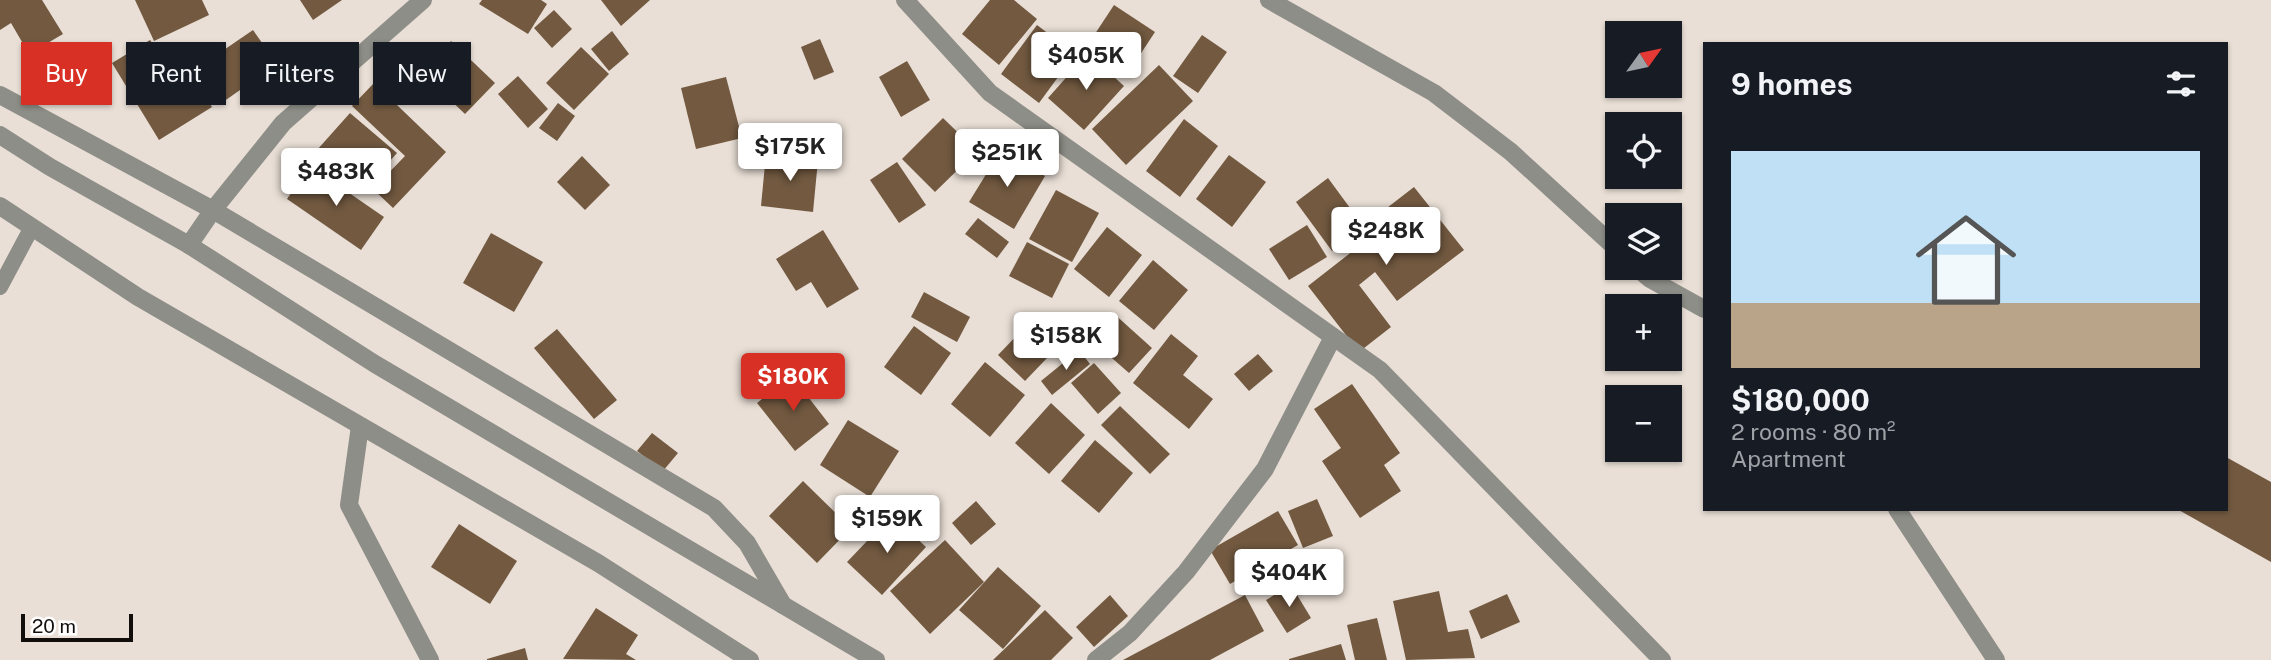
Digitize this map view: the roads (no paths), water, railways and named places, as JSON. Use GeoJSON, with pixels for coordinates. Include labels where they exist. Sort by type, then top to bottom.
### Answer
{"type":"FeatureCollection","features":[{"type":"Feature","properties":{"kind":"street"},"geometry":{"type":"LineString","coordinates":[[189,245],[213,210],[283,122],[423,0]]}},
{"type":"Feature","properties":{"kind":"street"},"geometry":{"type":"LineString","coordinates":[[905,0],[990,93],[1380,370],[1662,660]]}},
{"type":"Feature","properties":{"kind":"street"},"geometry":{"type":"LineString","coordinates":[[1269,0],[1434,93],[1511,152],[1605,238]]}},
{"type":"Feature","properties":{"kind":"street"},"geometry":{"type":"LineString","coordinates":[[0,95],[213,210],[714,508],[747,543],[783,605]]}},
{"type":"Feature","properties":{"kind":"street"},"geometry":{"type":"LineString","coordinates":[[0,135],[50,167],[189,245],[375,364],[877,660]]}},
{"type":"Feature","properties":{"kind":"street"},"geometry":{"type":"LineString","coordinates":[[0,206],[138,297],[598,563],[750,660]]}},
{"type":"Feature","properties":{"kind":"street"},"geometry":{"type":"LineString","coordinates":[[1652,280],[1703,308]]}},
{"type":"Feature","properties":{"kind":"street"},"geometry":{"type":"LineString","coordinates":[[1096,660],[1130,633],[1186,572],[1265,469],[1333,337]]}},
{"type":"Feature","properties":{"kind":"street"},"geometry":{"type":"LineString","coordinates":[[360,425],[349,505],[430,660]]}},
{"type":"Feature","properties":{"kind":"street"},"geometry":{"type":"LineString","coordinates":[[1898,511],[1996,660]]}},
{"type":"Feature","properties":{"kind":"lane"},"geometry":{"type":"LineString","coordinates":[[0,287],[32,227]]}}]}
